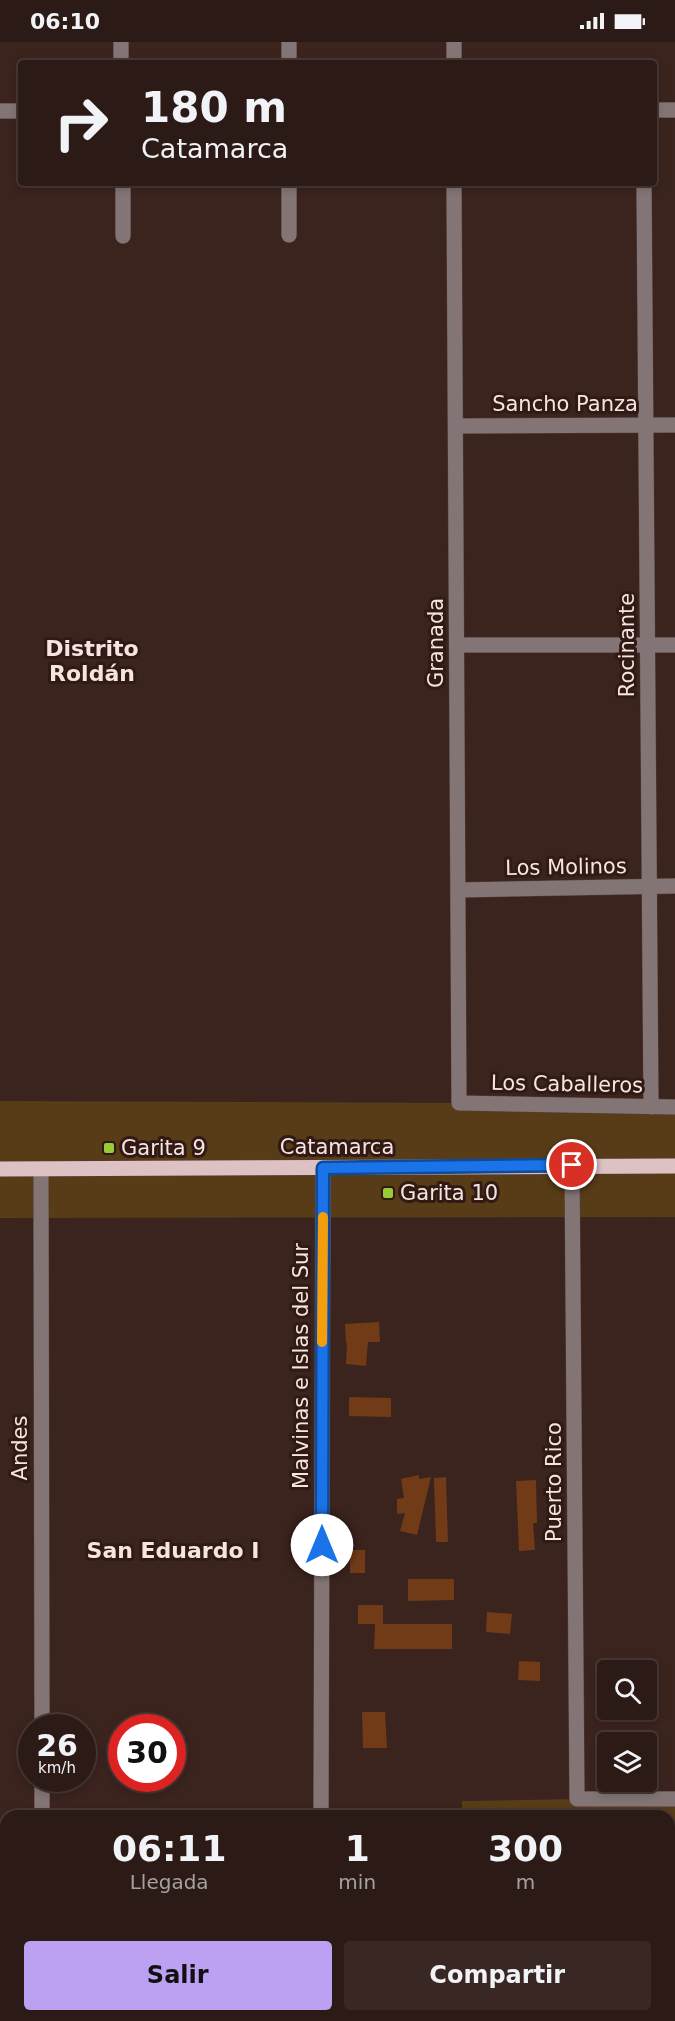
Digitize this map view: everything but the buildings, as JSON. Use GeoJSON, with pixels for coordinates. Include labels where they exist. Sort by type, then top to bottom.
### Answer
{"type":"FeatureCollection","features":[{"type":"Feature","properties":{"kind":"main road","name":"Catamarca"},"geometry":{"type":"LineString","coordinates":[[0,1169],[675,1166]]}},
{"type":"Feature","properties":{"kind":"street"},"geometry":{"type":"LineString","coordinates":[[121,42],[121,60]]}},
{"type":"Feature","properties":{"kind":"street"},"geometry":{"type":"LineString","coordinates":[[289,42],[289,60]]}},
{"type":"Feature","properties":{"kind":"street"},"geometry":{"type":"LineString","coordinates":[[454,42],[454,60]]}},
{"type":"Feature","properties":{"kind":"street"},"geometry":{"type":"LineString","coordinates":[[657,110],[675,110]]}},
{"type":"Feature","properties":{"kind":"street"},"geometry":{"type":"LineString","coordinates":[[0,111],[18,111]]}},
{"type":"Feature","properties":{"kind":"street"},"geometry":{"type":"LineString","coordinates":[[123,186],[123,236]]}},
{"type":"Feature","properties":{"kind":"street"},"geometry":{"type":"LineString","coordinates":[[289,186],[289,235]]}},
{"type":"Feature","properties":{"kind":"street","name":"Granada"},"geometry":{"type":"LineString","coordinates":[[454,186],[459,1103]]}},
{"type":"Feature","properties":{"kind":"street","name":"Rocinante"},"geometry":{"type":"LineString","coordinates":[[644,186],[651,1107]]}},
{"type":"Feature","properties":{"kind":"street","name":"Sancho Panza"},"geometry":{"type":"LineString","coordinates":[[456,426],[675,425]]}},
{"type":"Feature","properties":{"kind":"street"},"geometry":{"type":"LineString","coordinates":[[456,645],[675,645]]}},
{"type":"Feature","properties":{"kind":"street","name":"Los Molinos"},"geometry":{"type":"LineString","coordinates":[[458,890],[675,886]]}},
{"type":"Feature","properties":{"kind":"street","name":"Los Caballeros"},"geometry":{"type":"LineString","coordinates":[[459,1103],[675,1107]]}},
{"type":"Feature","properties":{"kind":"street","name":"Puerto Rico"},"geometry":{"type":"LineString","coordinates":[[572,1165],[577,1799],[675,1799]]}},
{"type":"Feature","properties":{"kind":"street","name":"Andes"},"geometry":{"type":"LineString","coordinates":[[41,1168],[42,1714]]}},
{"type":"Feature","properties":{"kind":"street","name":"Malvinas e Islas del Sur"},"geometry":{"type":"LineString","coordinates":[[321,1810],[323,1168]]}},
{"type":"Feature","properties":{"kind":"street"},"geometry":{"type":"LineString","coordinates":[[42,1792],[42,1810]]}},
{"type":"Feature","properties":{"kind":"shaded area"},"geometry":{"type":"Polygon","coordinates":[[[0,1101],[459,1103],[675,1107],[675,1217],[0,1218],[0,1101]]]}},
{"type":"Feature","properties":{"kind":"shaded area"},"geometry":{"type":"Polygon","coordinates":[[[675,1799],[675,1810],[462,1810],[462,1801],[675,1799]]]}},
{"type":"Feature","properties":{"kind":"slow traffic"},"geometry":{"type":"LineString","coordinates":[[322,1342],[323,1217]]}},
{"type":"Feature","properties":{"kind":"place","name":"Garita 9"},"geometry":{"type":"Point","coordinates":[109,1148]}},
{"type":"Feature","properties":{"kind":"place","name":"Garita 10"},"geometry":{"type":"Point","coordinates":[388,1193]}},
{"type":"Feature","properties":{"kind":"district","name":"Distrito Roldán"},"geometry":{"type":"Point","coordinates":[92,660]}},
{"type":"Feature","properties":{"kind":"district","name":"San Eduardo I"},"geometry":{"type":"Point","coordinates":[173,1550]}},
{"type":"Feature","properties":{"kind":"route"},"geometry":{"type":"LineString","coordinates":[[322,1545],[323,1168],[572,1165]]}}]}
